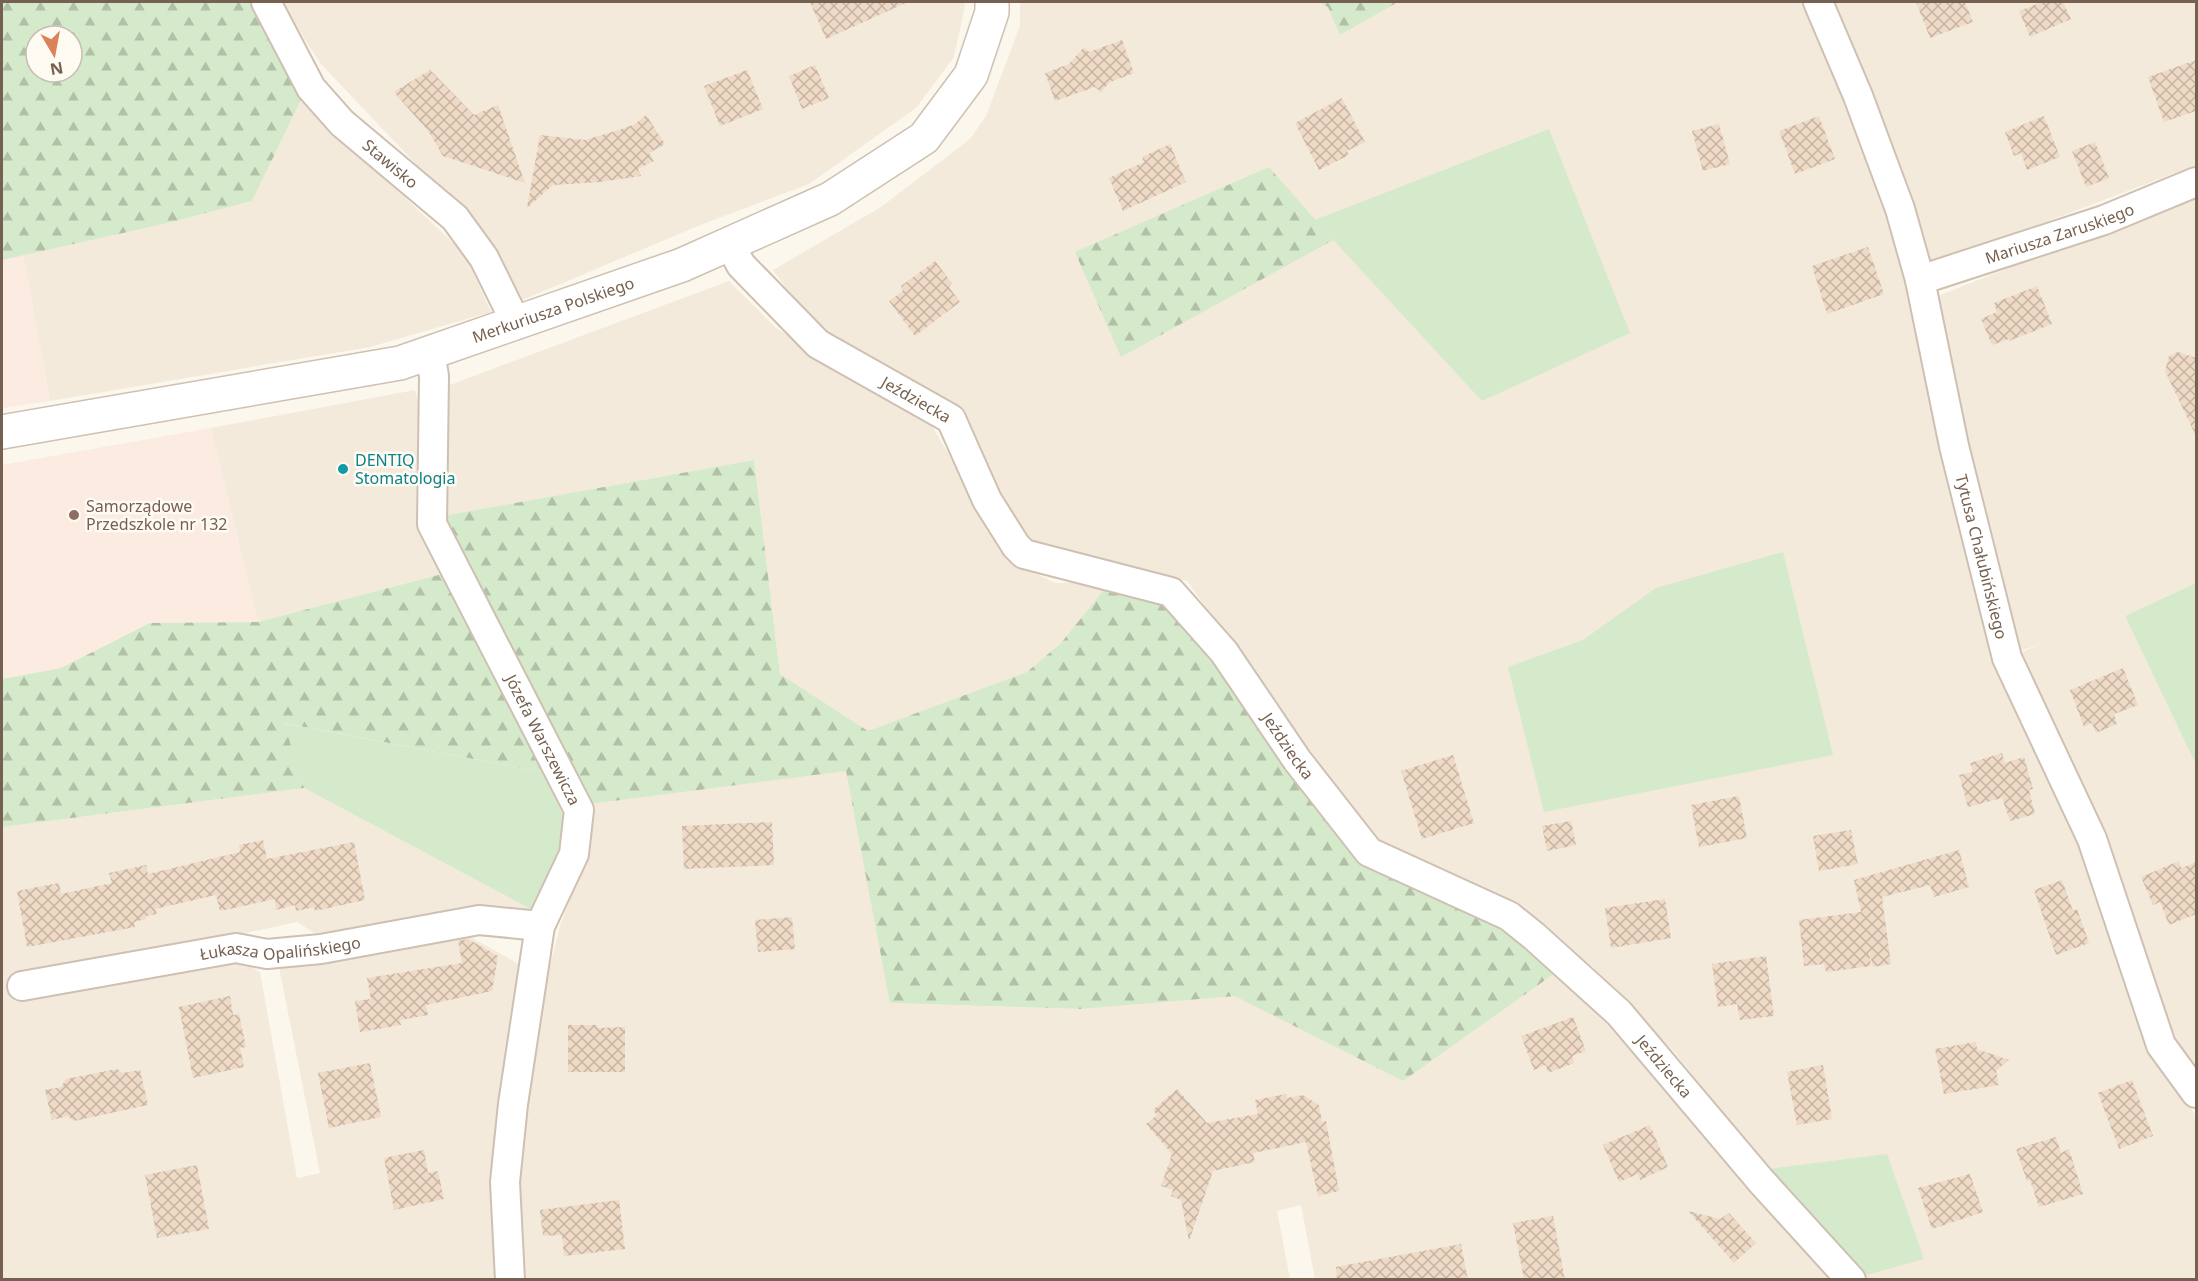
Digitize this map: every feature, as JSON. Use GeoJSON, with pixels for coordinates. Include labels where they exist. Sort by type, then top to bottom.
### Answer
{"type":"FeatureCollection","features":[{"type":"Feature","properties":{"kind":"street","name":"Stawisko"},"geometry":{"type":"LineString","coordinates":[[266,2],[311,88],[342,123],[455,218],[484,258],[516,323]]}},
{"type":"Feature","properties":{"kind":"street","name":"Merkuriusza Polskiego"},"geometry":{"type":"LineString","coordinates":[[2,432],[400,363],[682,265],[830,199],[924,138],[970,75],[992,12],[992,2]]}},
{"type":"Feature","properties":{"kind":"street","name":"Tytusa Chałubińskiego"},"geometry":{"type":"LineString","coordinates":[[1818,2],[1858,96],[1900,209],[1920,280],[1953,446],[2007,658],[2092,839],[2161,1045],[2196,1093]]}},
{"type":"Feature","properties":{"kind":"street","name":"Mariusza Zaruskiego"},"geometry":{"type":"LineString","coordinates":[[1920,280],[2104,220],[2196,182]]}},
{"type":"Feature","properties":{"kind":"street","name":"Jeździecka"},"geometry":{"type":"LineString","coordinates":[[729,243],[741,265],[818,344],[951,419],[987,500],[1016,546],[1024,554],[1171,592],[1224,652],[1298,760],[1370,852],[1509,916],[1535,937],[1619,1013],[1761,1181],[1851,1280]]}},
{"type":"Feature","properties":{"kind":"street","name":"Józefa Warszewicza"},"geometry":{"type":"LineString","coordinates":[[429,353],[434,376],[432,524],[579,810],[574,854],[540,926],[513,1104],[505,1182],[510,1280]]}},
{"type":"Feature","properties":{"kind":"street","name":"Łukasza Opalińskiego"},"geometry":{"type":"LineString","coordinates":[[22,986],[237,948],[267,954],[321,949],[479,920],[540,926]]}},
{"type":"Feature","properties":{"kind":"shaded area"},"geometry":{"type":"Polygon","coordinates":[[[281,2],[965,2],[965,5],[954,57],[916,108],[809,184],[698,226],[520,301],[487,239],[320,63],[281,2]]]}},
{"type":"Feature","properties":{"kind":"shaded area"},"geometry":{"type":"Polygon","coordinates":[[[1020,2],[1808,2],[1893,213],[1960,511],[2074,820],[2153,1049],[2196,1116],[2196,1279],[1864,1279],[1768,1169],[1676,1054],[1593,968],[1525,916],[1374,850],[1280,727],[1210,613],[1187,581],[1059,557],[1024,537],[1006,518],[966,420],[897,370],[811,323],[773,270],[881,207],[970,139],[986,116],[1020,26],[1020,2]]]}},
{"type":"Feature","properties":{"kind":"shaded area"},"geometry":{"type":"Polygon","coordinates":[[[1829,2],[2196,2],[2196,165],[1930,266],[1829,2]]]}},
{"type":"Feature","properties":{"kind":"shaded area"},"geometry":{"type":"Polygon","coordinates":[[[301,100],[465,254],[491,312],[370,347],[50,401],[23,255],[168,223],[252,201],[301,100]]]}},
{"type":"Feature","properties":{"kind":"shaded area"},"geometry":{"type":"Polygon","coordinates":[[[2196,195],[2196,583],[2125,616],[2196,765],[2196,1081],[2173,1051],[2095,817],[2021,652],[2047,642],[2017,652],[1935,297],[2196,195]]]}},
{"type":"Feature","properties":{"kind":"shaded area"},"geometry":{"type":"Polygon","coordinates":[[[23,255],[50,401],[2,408],[2,260],[23,255]]]}},
{"type":"Feature","properties":{"kind":"shaded area"},"geometry":{"type":"Polygon","coordinates":[[[729,281],[776,328],[927,418],[1013,562],[1055,583],[1110,582],[1061,643],[1027,672],[868,731],[780,674],[754,460],[442,516],[447,386],[729,281]]]}},
{"type":"Feature","properties":{"kind":"shaded area"},"geometry":{"type":"Polygon","coordinates":[[[415,390],[427,437],[442,574],[258,622],[211,428],[415,390]]]}},
{"type":"Feature","properties":{"kind":"shaded area"},"geometry":{"type":"Polygon","coordinates":[[[211,428],[258,622],[150,623],[61,668],[2,679],[2,465],[211,428]]]}},
{"type":"Feature","properties":{"kind":"shaded area"},"geometry":{"type":"Polygon","coordinates":[[[846,770],[891,1003],[1080,1009],[1235,995],[1403,1081],[1558,971],[1652,1065],[1735,1174],[1832,1279],[1315,1279],[1301,1205],[1277,1211],[1290,1279],[523,1280],[520,1206],[522,1130],[531,1043],[560,926],[576,883],[590,804],[846,770]]]}},
{"type":"Feature","properties":{"kind":"shaded area"},"geometry":{"type":"Polygon","coordinates":[[[304,788],[540,914],[456,910],[321,937],[297,922],[16,982],[19,1000],[234,956],[260,972],[297,1178],[320,1173],[279,967],[462,932],[524,967],[500,1279],[2,1279],[2,827],[304,788]]]}},
{"type":"Feature","properties":{"kind":"green space"},"geometry":{"type":"Polygon","coordinates":[[[2,2],[253,2],[301,100],[252,201],[168,223],[2,260],[2,2]]]}},
{"type":"Feature","properties":{"kind":"green space"},"geometry":{"type":"Polygon","coordinates":[[[1319,2],[1398,2],[1340,35],[1328,7],[1319,2]]]}},
{"type":"Feature","properties":{"kind":"green space"},"geometry":{"type":"Polygon","coordinates":[[[1549,129],[1630,333],[1482,401],[1315,220],[1549,129]]]}},
{"type":"Feature","properties":{"kind":"green space"},"geometry":{"type":"Polygon","coordinates":[[[1269,167],[1333,240],[1121,357],[1075,252],[1269,167]]]}},
{"type":"Feature","properties":{"kind":"green space"},"geometry":{"type":"Polygon","coordinates":[[[754,460],[780,674],[868,731],[1027,672],[1061,643],[1110,582],[1164,600],[1185,616],[1358,861],[1468,902],[1558,971],[1403,1081],[1235,996],[1080,1009],[890,1003],[846,771],[590,804],[442,516],[754,460]]]}},
{"type":"Feature","properties":{"kind":"green space"},"geometry":{"type":"Polygon","coordinates":[[[1783,552],[1833,755],[1544,812],[1508,667],[1583,640],[1656,588],[1783,552]]]}},
{"type":"Feature","properties":{"kind":"green space"},"geometry":{"type":"Polygon","coordinates":[[[442,574],[542,772],[284,723],[304,788],[2,827],[2,679],[61,668],[150,623],[258,622],[442,574]]]}},
{"type":"Feature","properties":{"kind":"green space"},"geometry":{"type":"Polygon","coordinates":[[[2196,583],[2196,765],[2125,616],[2196,583]]]}},
{"type":"Feature","properties":{"kind":"green space"},"geometry":{"type":"Polygon","coordinates":[[[283,723],[542,772],[565,818],[566,841],[540,914],[304,788],[283,723]]]}},
{"type":"Feature","properties":{"kind":"green space"},"geometry":{"type":"Polygon","coordinates":[[[1887,1154],[1924,1259],[1863,1276],[1768,1169],[1887,1154]]]}},
{"type":"Feature","properties":{"kind":"building"},"geometry":{"type":"Polygon","coordinates":[[[810,2],[908,2],[826,39],[810,2]]]}},
{"type":"Feature","properties":{"kind":"building"},"geometry":{"type":"Polygon","coordinates":[[[1916,2],[1965,2],[1973,22],[1930,38],[1916,2]]]}},
{"type":"Feature","properties":{"kind":"building"},"geometry":{"type":"Polygon","coordinates":[[[2042,2],[2063,2],[2071,19],[2030,37],[2019,11],[2042,2]]]}},
{"type":"Feature","properties":{"kind":"building"},"geometry":{"type":"Polygon","coordinates":[[[1122,40],[1134,73],[1110,82],[1101,92],[1095,87],[1055,101],[1045,73],[1069,64],[1084,47],[1089,52],[1122,40]]]}},
{"type":"Feature","properties":{"kind":"building"},"geometry":{"type":"Polygon","coordinates":[[[2196,60],[2196,111],[2164,122],[2148,77],[2196,60]]]}},
{"type":"Feature","properties":{"kind":"building"},"geometry":{"type":"Polygon","coordinates":[[[815,65],[829,98],[802,109],[789,76],[815,65]]]}},
{"type":"Feature","properties":{"kind":"building"},"geometry":{"type":"Polygon","coordinates":[[[430,70],[474,115],[498,105],[525,183],[443,156],[429,132],[394,92],[430,70]]]}},
{"type":"Feature","properties":{"kind":"building"},"geometry":{"type":"Polygon","coordinates":[[[747,70],[763,109],[720,126],[704,86],[747,70]]]}},
{"type":"Feature","properties":{"kind":"building"},"geometry":{"type":"Polygon","coordinates":[[[1342,98],[1365,142],[1347,151],[1349,155],[1319,170],[1295,123],[1342,98]]]}},
{"type":"Feature","properties":{"kind":"building"},"geometry":{"type":"Polygon","coordinates":[[[646,115],[665,144],[649,153],[654,161],[638,169],[641,176],[553,185],[527,208],[540,135],[585,140],[635,124],[646,115]]]}},
{"type":"Feature","properties":{"kind":"building"},"geometry":{"type":"Polygon","coordinates":[[[1819,116],[1835,159],[1795,174],[1779,131],[1819,116]]]}},
{"type":"Feature","properties":{"kind":"building"},"geometry":{"type":"Polygon","coordinates":[[[2044,116],[2060,157],[2027,170],[2021,153],[2014,156],[2005,132],[2044,116]]]}},
{"type":"Feature","properties":{"kind":"building"},"geometry":{"type":"Polygon","coordinates":[[[1719,124],[1730,164],[1703,171],[1692,131],[1719,124]]]}},
{"type":"Feature","properties":{"kind":"building"},"geometry":{"type":"Polygon","coordinates":[[[2095,142],[2109,178],[2086,187],[2072,151],[2095,142]]]}},
{"type":"Feature","properties":{"kind":"building"},"geometry":{"type":"Polygon","coordinates":[[[1170,144],[1186,182],[1123,211],[1109,178],[1144,162],[1142,157],[1170,144]]]}},
{"type":"Feature","properties":{"kind":"building"},"geometry":{"type":"Polygon","coordinates":[[[1868,247],[1884,294],[1827,314],[1812,266],[1868,247]]]}},
{"type":"Feature","properties":{"kind":"building"},"geometry":{"type":"Polygon","coordinates":[[[935,261],[952,283],[949,287],[960,302],[915,336],[889,301],[903,291],[901,286],[935,261]]]}},
{"type":"Feature","properties":{"kind":"building"},"geometry":{"type":"Polygon","coordinates":[[[2037,286],[2052,324],[2009,341],[2009,339],[1992,345],[1981,319],[1997,312],[1994,303],[2037,286]]]}},
{"type":"Feature","properties":{"kind":"building"},"geometry":{"type":"Polygon","coordinates":[[[2178,352],[2196,358],[2196,436],[2165,371],[2169,356],[2178,352]]]}},
{"type":"Feature","properties":{"kind":"building"},"geometry":{"type":"Polygon","coordinates":[[[2123,668],[2138,705],[2114,714],[2117,724],[2096,733],[2092,723],[2084,727],[2070,690],[2123,668]]]}},
{"type":"Feature","properties":{"kind":"building"},"geometry":{"type":"Polygon","coordinates":[[[2002,753],[2005,763],[2024,757],[2033,789],[2029,790],[2035,814],[2010,821],[2002,798],[1968,807],[1959,775],[1973,772],[1970,763],[2002,753]]]}},
{"type":"Feature","properties":{"kind":"building"},"geometry":{"type":"Polygon","coordinates":[[[1453,755],[1474,823],[1422,839],[1401,771],[1453,755]]]}},
{"type":"Feature","properties":{"kind":"building"},"geometry":{"type":"Polygon","coordinates":[[[1739,796],[1747,838],[1699,847],[1691,805],[1739,796]]]}},
{"type":"Feature","properties":{"kind":"building"},"geometry":{"type":"Polygon","coordinates":[[[1571,821],[1576,845],[1547,851],[1542,826],[1571,821]]]}},
{"type":"Feature","properties":{"kind":"building"},"geometry":{"type":"Polygon","coordinates":[[[772,822],[774,865],[684,869],[682,826],[772,822]]]}},
{"type":"Feature","properties":{"kind":"building"},"geometry":{"type":"Polygon","coordinates":[[[1851,830],[1858,864],[1819,871],[1813,836],[1851,830]]]}},
{"type":"Feature","properties":{"kind":"building"},"geometry":{"type":"Polygon","coordinates":[[[263,840],[267,859],[354,842],[365,900],[315,911],[314,907],[296,911],[295,905],[276,910],[275,899],[220,911],[216,895],[155,909],[157,914],[134,922],[135,927],[27,947],[17,891],[59,883],[61,894],[112,883],[109,873],[146,865],[148,874],[240,852],[239,845],[263,840]]]}},
{"type":"Feature","properties":{"kind":"building"},"geometry":{"type":"Polygon","coordinates":[[[1959,850],[1969,887],[1934,897],[1930,885],[1882,897],[1891,964],[1873,967],[1869,950],[1871,966],[1826,972],[1824,964],[1804,966],[1799,920],[1861,912],[1854,880],[1959,850]]]}},
{"type":"Feature","properties":{"kind":"building"},"geometry":{"type":"Polygon","coordinates":[[[2179,861],[2181,868],[2196,862],[2196,914],[2169,925],[2160,902],[2153,905],[2141,877],[2179,861]]]}},
{"type":"Feature","properties":{"kind":"building"},"geometry":{"type":"Polygon","coordinates":[[[2062,880],[2073,911],[2077,909],[2089,943],[2056,955],[2034,890],[2062,880]]]}},
{"type":"Feature","properties":{"kind":"building"},"geometry":{"type":"Polygon","coordinates":[[[1665,899],[1671,938],[1611,948],[1605,908],[1665,899]]]}},
{"type":"Feature","properties":{"kind":"building"},"geometry":{"type":"Polygon","coordinates":[[[792,917],[795,949],[758,952],[755,920],[792,917]]]}},
{"type":"Feature","properties":{"kind":"building"},"geometry":{"type":"Polygon","coordinates":[[[468,939],[498,956],[492,991],[426,1005],[428,1015],[400,1020],[401,1025],[360,1032],[355,1001],[371,999],[367,978],[462,963],[458,941],[468,939]]]}},
{"type":"Feature","properties":{"kind":"building"},"geometry":{"type":"Polygon","coordinates":[[[1766,956],[1774,1016],[1740,1020],[1737,1004],[1718,1007],[1712,964],[1766,956]]]}},
{"type":"Feature","properties":{"kind":"building"},"geometry":{"type":"Polygon","coordinates":[[[230,996],[233,1015],[239,1014],[246,1047],[240,1048],[244,1067],[193,1078],[179,1007],[230,996]]]}},
{"type":"Feature","properties":{"kind":"building"},"geometry":{"type":"Polygon","coordinates":[[[1573,1017],[1586,1051],[1572,1056],[1574,1063],[1548,1073],[1546,1065],[1534,1070],[1521,1036],[1573,1017]]]}},
{"type":"Feature","properties":{"kind":"building"},"geometry":{"type":"Polygon","coordinates":[[[568,1025],[597,1025],[598,1028],[625,1027],[625,1072],[568,1072],[568,1025]]]}},
{"type":"Feature","properties":{"kind":"building"},"geometry":{"type":"Polygon","coordinates":[[[1976,1042],[1977,1049],[2009,1060],[1996,1071],[1999,1085],[1944,1094],[1935,1049],[1976,1042]]]}},
{"type":"Feature","properties":{"kind":"building"},"geometry":{"type":"Polygon","coordinates":[[[370,1063],[381,1117],[329,1128],[318,1073],[370,1063]]]}},
{"type":"Feature","properties":{"kind":"building"},"geometry":{"type":"Polygon","coordinates":[[[1823,1065],[1832,1119],[1797,1125],[1787,1072],[1823,1065]]]}},
{"type":"Feature","properties":{"kind":"building"},"geometry":{"type":"Polygon","coordinates":[[[117,1069],[123,1073],[140,1070],[148,1105],[74,1121],[68,1116],[52,1120],[45,1090],[61,1087],[66,1079],[117,1069]]]}},
{"type":"Feature","properties":{"kind":"building"},"geometry":{"type":"Polygon","coordinates":[[[2132,1080],[2153,1136],[2119,1149],[2098,1093],[2132,1080]]]}},
{"type":"Feature","properties":{"kind":"building"},"geometry":{"type":"Polygon","coordinates":[[[1177,1089],[1207,1123],[1258,1114],[1255,1100],[1286,1094],[1287,1098],[1303,1095],[1319,1105],[1322,1122],[1326,1121],[1339,1191],[1318,1196],[1306,1142],[1253,1153],[1255,1162],[1213,1171],[1189,1241],[1181,1200],[1171,1196],[1173,1190],[1161,1186],[1172,1154],[1146,1124],[1157,1115],[1153,1110],[1177,1089]]]}},
{"type":"Feature","properties":{"kind":"building"},"geometry":{"type":"Polygon","coordinates":[[[1650,1125],[1668,1167],[1640,1180],[1638,1174],[1619,1182],[1603,1145],[1650,1125]]]}},
{"type":"Feature","properties":{"kind":"building"},"geometry":{"type":"Polygon","coordinates":[[[2056,1137],[2061,1153],[2069,1149],[2083,1194],[2039,1207],[2016,1149],[2056,1137]]]}},
{"type":"Feature","properties":{"kind":"building"},"geometry":{"type":"Polygon","coordinates":[[[424,1150],[428,1173],[438,1171],[444,1199],[394,1210],[384,1158],[424,1150]]]}},
{"type":"Feature","properties":{"kind":"building"},"geometry":{"type":"Polygon","coordinates":[[[197,1165],[209,1229],[157,1238],[145,1175],[197,1165]]]}},
{"type":"Feature","properties":{"kind":"building"},"geometry":{"type":"Polygon","coordinates":[[[1970,1174],[1983,1212],[1932,1229],[1918,1188],[1970,1174]]]}},
{"type":"Feature","properties":{"kind":"building"},"geometry":{"type":"Polygon","coordinates":[[[619,1200],[625,1249],[564,1256],[562,1235],[543,1236],[540,1210],[619,1200]]]}},
{"type":"Feature","properties":{"kind":"building"},"geometry":{"type":"Polygon","coordinates":[[[1688,1211],[1720,1219],[1729,1213],[1756,1243],[1734,1263],[1688,1211]]]}},
{"type":"Feature","properties":{"kind":"building"},"geometry":{"type":"Polygon","coordinates":[[[1553,1216],[1565,1280],[1524,1280],[1513,1223],[1553,1216]]]}},
{"type":"Feature","properties":{"kind":"building"},"geometry":{"type":"Polygon","coordinates":[[[1461,1244],[1468,1280],[1337,1280],[1336,1267],[1461,1244]]]}},
{"type":"Feature","properties":{"kind":"place","name":"DENTIQ Stomatologia"},"geometry":{"type":"Point","coordinates":[343,469]}},
{"type":"Feature","properties":{"kind":"place","name":"Samorządowe Przedszkole nr 132"},"geometry":{"type":"Point","coordinates":[74,515]}}]}
